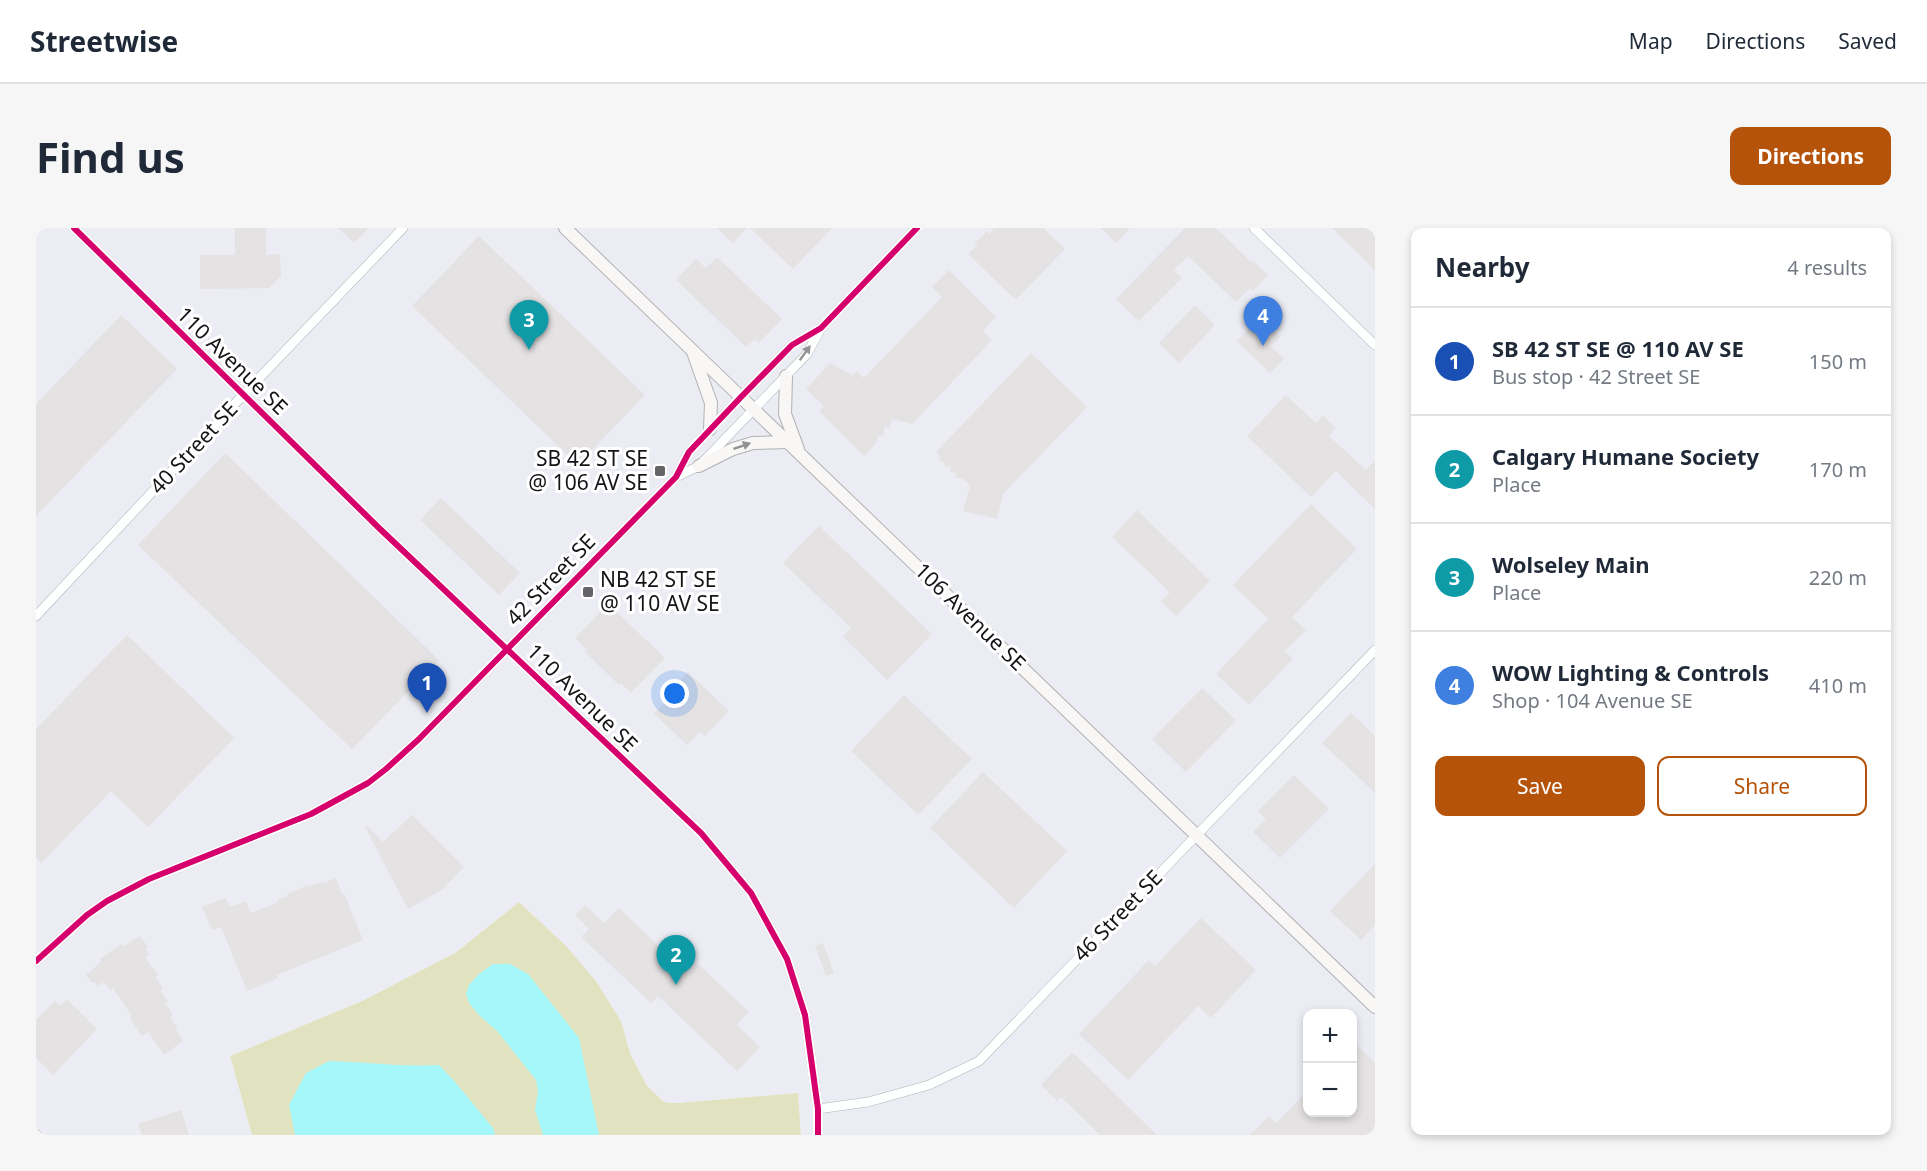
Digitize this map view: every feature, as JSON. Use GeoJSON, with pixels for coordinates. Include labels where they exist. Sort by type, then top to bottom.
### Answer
{"type":"FeatureCollection","features":[{"type":"Feature","properties":{"kind":"street","name":"110 Avenue SE"},"geometry":{"type":"LineString","coordinates":[[74,228],[379,528],[701,833],[751,892],[787,959],[805,1016],[818,1109],[818,1135]]}},
{"type":"Feature","properties":{"kind":"street","name":"40 Street SE"},"geometry":{"type":"LineString","coordinates":[[36,616],[403,228]]}},
{"type":"Feature","properties":{"kind":"street","name":"106 Avenue SE"},"geometry":{"type":"LineString","coordinates":[[565,228],[1375,1006]]}},
{"type":"Feature","properties":{"kind":"street","name":"42 Street SE"},"geometry":{"type":"LineString","coordinates":[[676,477],[699,466],[807,354],[821,328],[917,228]]}},
{"type":"Feature","properties":{"kind":"street"},"geometry":{"type":"LineString","coordinates":[[1254,228],[1375,345]]}},
{"type":"Feature","properties":{"kind":"street","name":"42 Street SE"},"geometry":{"type":"LineString","coordinates":[[36,962],[87,915],[107,901],[149,879],[311,814],[368,783],[386,769],[419,739],[676,477],[689,452],[792,345],[821,328]]}},
{"type":"Feature","properties":{"kind":"street"},"geometry":{"type":"LineString","coordinates":[[693,351],[711,403],[710,429]]}},
{"type":"Feature","properties":{"kind":"street"},"geometry":{"type":"LineString","coordinates":[[786,376],[785,414],[799,453]]}},
{"type":"Feature","properties":{"kind":"street"},"geometry":{"type":"LineString","coordinates":[[699,466],[733,449],[753,443],[788,442]]}},
{"type":"Feature","properties":{"kind":"street","name":"46 Street SE"},"geometry":{"type":"LineString","coordinates":[[818,1109],[868,1102],[919,1088],[980,1061],[1375,650]]}},
{"type":"Feature","properties":{"kind":"shaded area"},"geometry":{"type":"Polygon","coordinates":[[[36,228],[1375,228],[1375,1135],[801,1135],[798,1093],[676,1103],[664,1102],[647,1086],[630,1053],[621,1021],[596,981],[566,946],[519,902],[455,953],[362,1001],[230,1056],[252,1135],[36,1135],[36,228]]]}},
{"type":"Feature","properties":{"kind":"green space"},"geometry":{"type":"Polygon","coordinates":[[[519,902],[566,946],[596,981],[621,1021],[630,1053],[647,1086],[664,1102],[676,1103],[798,1093],[801,1135],[252,1135],[230,1056],[362,1001],[455,953],[519,902]]]}},
{"type":"Feature","properties":{"kind":"water"},"geometry":{"type":"Polygon","coordinates":[[[493,964],[510,964],[528,974],[579,1038],[599,1135],[543,1135],[535,1110],[538,1091],[536,1080],[497,1031],[469,1003],[466,994],[469,985],[493,964]]]}},
{"type":"Feature","properties":{"kind":"water"},"geometry":{"type":"Polygon","coordinates":[[[329,1061],[439,1065],[493,1128],[495,1135],[295,1135],[289,1105],[306,1073],[329,1061]]]}},
{"type":"Feature","properties":{"kind":"building"},"geometry":{"type":"Polygon","coordinates":[[[235,228],[266,228],[266,255],[280,254],[281,276],[269,288],[200,289],[200,255],[235,255],[235,228]]]}},
{"type":"Feature","properties":{"kind":"building"},"geometry":{"type":"Polygon","coordinates":[[[338,228],[369,228],[354,243],[338,228]]]}},
{"type":"Feature","properties":{"kind":"building"},"geometry":{"type":"Polygon","coordinates":[[[717,228],[747,228],[733,243],[717,228]]]}},
{"type":"Feature","properties":{"kind":"building"},"geometry":{"type":"Polygon","coordinates":[[[750,228],[832,228],[793,269],[750,228]]]}},
{"type":"Feature","properties":{"kind":"building"},"geometry":{"type":"Polygon","coordinates":[[[994,228],[1043,228],[1065,249],[1016,300],[968,254],[987,231],[989,234],[994,228]]]}},
{"type":"Feature","properties":{"kind":"building"},"geometry":{"type":"Polygon","coordinates":[[[1101,228],[1130,228],[1116,243],[1101,228]]]}},
{"type":"Feature","properties":{"kind":"building"},"geometry":{"type":"Polygon","coordinates":[[[1185,228],[1216,228],[1268,275],[1253,291],[1250,288],[1236,302],[1188,256],[1174,270],[1182,278],[1139,321],[1116,299],[1185,228]]]}},
{"type":"Feature","properties":{"kind":"building"},"geometry":{"type":"Polygon","coordinates":[[[1332,228],[1375,228],[1375,270],[1332,228]]]}},
{"type":"Feature","properties":{"kind":"building"},"geometry":{"type":"Polygon","coordinates":[[[479,236],[645,395],[578,465],[412,306],[479,236]]]}},
{"type":"Feature","properties":{"kind":"building"},"geometry":{"type":"Polygon","coordinates":[[[717,257],[782,319],[759,343],[755,339],[746,347],[676,280],[696,259],[706,268],[717,257]]]}},
{"type":"Feature","properties":{"kind":"building"},"geometry":{"type":"Polygon","coordinates":[[[949,270],[996,317],[983,331],[992,340],[912,424],[892,419],[890,428],[885,427],[883,436],[878,435],[876,443],[864,456],[819,411],[824,406],[806,389],[830,363],[852,375],[857,371],[864,378],[942,297],[932,287],[949,270]]]}},
{"type":"Feature","properties":{"kind":"building"},"geometry":{"type":"Polygon","coordinates":[[[1195,305],[1215,325],[1179,363],[1159,343],[1195,305]]]}},
{"type":"Feature","properties":{"kind":"building"},"geometry":{"type":"Polygon","coordinates":[[[121,315],[177,369],[36,516],[36,404],[121,315]]]}},
{"type":"Feature","properties":{"kind":"building"},"geometry":{"type":"Polygon","coordinates":[[[1260,317],[1280,337],[1271,346],[1284,359],[1270,373],[1237,341],[1260,317]]]}},
{"type":"Feature","properties":{"kind":"building"},"geometry":{"type":"Polygon","coordinates":[[[1031,353],[1087,407],[1003,494],[997,519],[963,511],[970,486],[963,479],[955,477],[956,473],[950,472],[951,467],[944,466],[945,462],[939,461],[940,457],[936,452],[1031,353]]]}},
{"type":"Feature","properties":{"kind":"building"},"geometry":{"type":"Polygon","coordinates":[[[1286,395],[1316,423],[1323,415],[1336,428],[1329,436],[1366,470],[1375,460],[1375,509],[1336,471],[1311,497],[1247,436],[1286,395]]]}},
{"type":"Feature","properties":{"kind":"building"},"geometry":{"type":"Polygon","coordinates":[[[225,453],[439,660],[352,749],[138,545],[225,453]]]}},
{"type":"Feature","properties":{"kind":"building"},"geometry":{"type":"Polygon","coordinates":[[[441,498],[520,573],[499,595],[420,520],[441,498]]]}},
{"type":"Feature","properties":{"kind":"building"},"geometry":{"type":"Polygon","coordinates":[[[1311,504],[1357,549],[1292,617],[1306,630],[1285,651],[1293,659],[1249,705],[1216,674],[1268,619],[1233,585],[1311,504]]]}},
{"type":"Feature","properties":{"kind":"building"},"geometry":{"type":"Polygon","coordinates":[[[1137,510],[1210,581],[1176,616],[1161,601],[1170,592],[1112,537],[1137,510]]]}},
{"type":"Feature","properties":{"kind":"building"},"geometry":{"type":"Polygon","coordinates":[[[819,526],[932,634],[887,680],[843,637],[851,628],[783,563],[819,526]]]}},
{"type":"Feature","properties":{"kind":"building"},"geometry":{"type":"Polygon","coordinates":[[[608,604],[665,658],[631,693],[621,683],[619,685],[585,652],[587,650],[575,638],[608,604]]]}},
{"type":"Feature","properties":{"kind":"building"},"geometry":{"type":"Polygon","coordinates":[[[127,635],[234,738],[148,827],[111,791],[41,863],[36,857],[36,729],[127,635]]]}},
{"type":"Feature","properties":{"kind":"building"},"geometry":{"type":"Polygon","coordinates":[[[688,672],[729,711],[705,736],[700,732],[687,745],[654,714],[667,700],[664,697],[688,672]]]}},
{"type":"Feature","properties":{"kind":"building"},"geometry":{"type":"Polygon","coordinates":[[[1202,688],[1236,720],[1186,772],[1152,739],[1202,688]]]}},
{"type":"Feature","properties":{"kind":"building"},"geometry":{"type":"Polygon","coordinates":[[[904,695],[972,759],[918,815],[851,751],[904,695]]]}},
{"type":"Feature","properties":{"kind":"building"},"geometry":{"type":"Polygon","coordinates":[[[1351,713],[1375,736],[1375,793],[1322,743],[1351,713]]]}},
{"type":"Feature","properties":{"kind":"building"},"geometry":{"type":"Polygon","coordinates":[[[983,772],[1067,851],[1014,908],[930,828],[983,772]]]}},
{"type":"Feature","properties":{"kind":"building"},"geometry":{"type":"Polygon","coordinates":[[[1294,775],[1329,809],[1280,858],[1253,832],[1266,819],[1258,811],[1294,775]]]}},
{"type":"Feature","properties":{"kind":"building"},"geometry":{"type":"Polygon","coordinates":[[[412,815],[464,867],[442,890],[408,909],[365,827],[367,826],[383,842],[412,815]]]}},
{"type":"Feature","properties":{"kind":"building"},"geometry":{"type":"Polygon","coordinates":[[[1375,864],[1375,925],[1361,940],[1330,911],[1375,864]]]}},
{"type":"Feature","properties":{"kind":"building"},"geometry":{"type":"Polygon","coordinates":[[[336,878],[363,940],[277,975],[278,978],[247,991],[221,927],[212,930],[202,907],[226,898],[230,907],[246,901],[251,913],[278,902],[277,900],[288,896],[287,894],[308,885],[336,878]]]}},
{"type":"Feature","properties":{"kind":"building"},"geometry":{"type":"Polygon","coordinates":[[[585,905],[604,923],[619,908],[688,975],[698,964],[749,1012],[737,1025],[760,1047],[737,1071],[658,996],[651,1003],[581,937],[589,929],[575,915],[585,905]]]}},
{"type":"Feature","properties":{"kind":"building"},"geometry":{"type":"Polygon","coordinates":[[[1201,918],[1256,970],[1211,1018],[1198,1006],[1128,1080],[1079,1034],[1149,960],[1155,966],[1201,918]]]}},
{"type":"Feature","properties":{"kind":"building"},"geometry":{"type":"Polygon","coordinates":[[[140,936],[148,947],[145,949],[149,954],[145,957],[158,975],[155,977],[163,988],[160,990],[168,1001],[165,1003],[173,1015],[170,1017],[183,1041],[164,1055],[148,1032],[142,1036],[113,988],[110,990],[104,982],[98,986],[95,982],[92,983],[86,975],[101,962],[100,959],[121,944],[123,946],[140,936]]]}},
{"type":"Feature","properties":{"kind":"building"},"geometry":{"type":"Polygon","coordinates":[[[823,943],[834,973],[826,976],[815,946],[823,943]]]}},
{"type":"Feature","properties":{"kind":"building"},"geometry":{"type":"Polygon","coordinates":[[[67,999],[97,1029],[53,1075],[36,1058],[36,1020],[55,1001],[60,1006],[67,999]]]}},
{"type":"Feature","properties":{"kind":"building"},"geometry":{"type":"Polygon","coordinates":[[[1357,1045],[1375,1063],[1375,1135],[1250,1135],[1269,1116],[1276,1123],[1303,1095],[1303,1117],[1357,1117],[1357,1045]]]}},
{"type":"Feature","properties":{"kind":"building"},"geometry":{"type":"Polygon","coordinates":[[[1072,1052],[1157,1135],[1100,1135],[1061,1097],[1057,1101],[1041,1085],[1072,1052]]]}},
{"type":"Feature","properties":{"kind":"building"},"geometry":{"type":"Polygon","coordinates":[[[181,1110],[189,1135],[142,1135],[138,1124],[181,1110]]]}},
{"type":"Feature","properties":{"kind":"cycle path"},"geometry":{"type":"LineString","coordinates":[[74,228],[379,528],[701,833],[751,893],[787,959],[805,1015],[818,1109],[818,1135]]}},
{"type":"Feature","properties":{"kind":"cycle path"},"geometry":{"type":"LineString","coordinates":[[36,961],[87,915],[107,901],[149,879],[311,814],[368,783],[386,769],[419,739],[676,477],[689,452],[792,345],[821,328],[917,228]]}},
{"type":"Feature","properties":{"kind":"place","name":"WOW Lighting & Controls"},"geometry":{"type":"Point","coordinates":[1263,346]}},
{"type":"Feature","properties":{"kind":"place","name":"Wolseley Main"},"geometry":{"type":"Point","coordinates":[529,350]}},
{"type":"Feature","properties":{"kind":"place","name":"SB 42 ST SE @ 106 AV SE"},"geometry":{"type":"Point","coordinates":[660,471]}},
{"type":"Feature","properties":{"kind":"place","name":"NB 42 ST SE @ 110 AV SE"},"geometry":{"type":"Point","coordinates":[588,592]}},
{"type":"Feature","properties":{"kind":"place","name":"SB 42 ST SE @ 110 AV SE"},"geometry":{"type":"Point","coordinates":[427,713]}},
{"type":"Feature","properties":{"kind":"place","name":"Calgary Humane Society"},"geometry":{"type":"Point","coordinates":[676,985]}}]}
